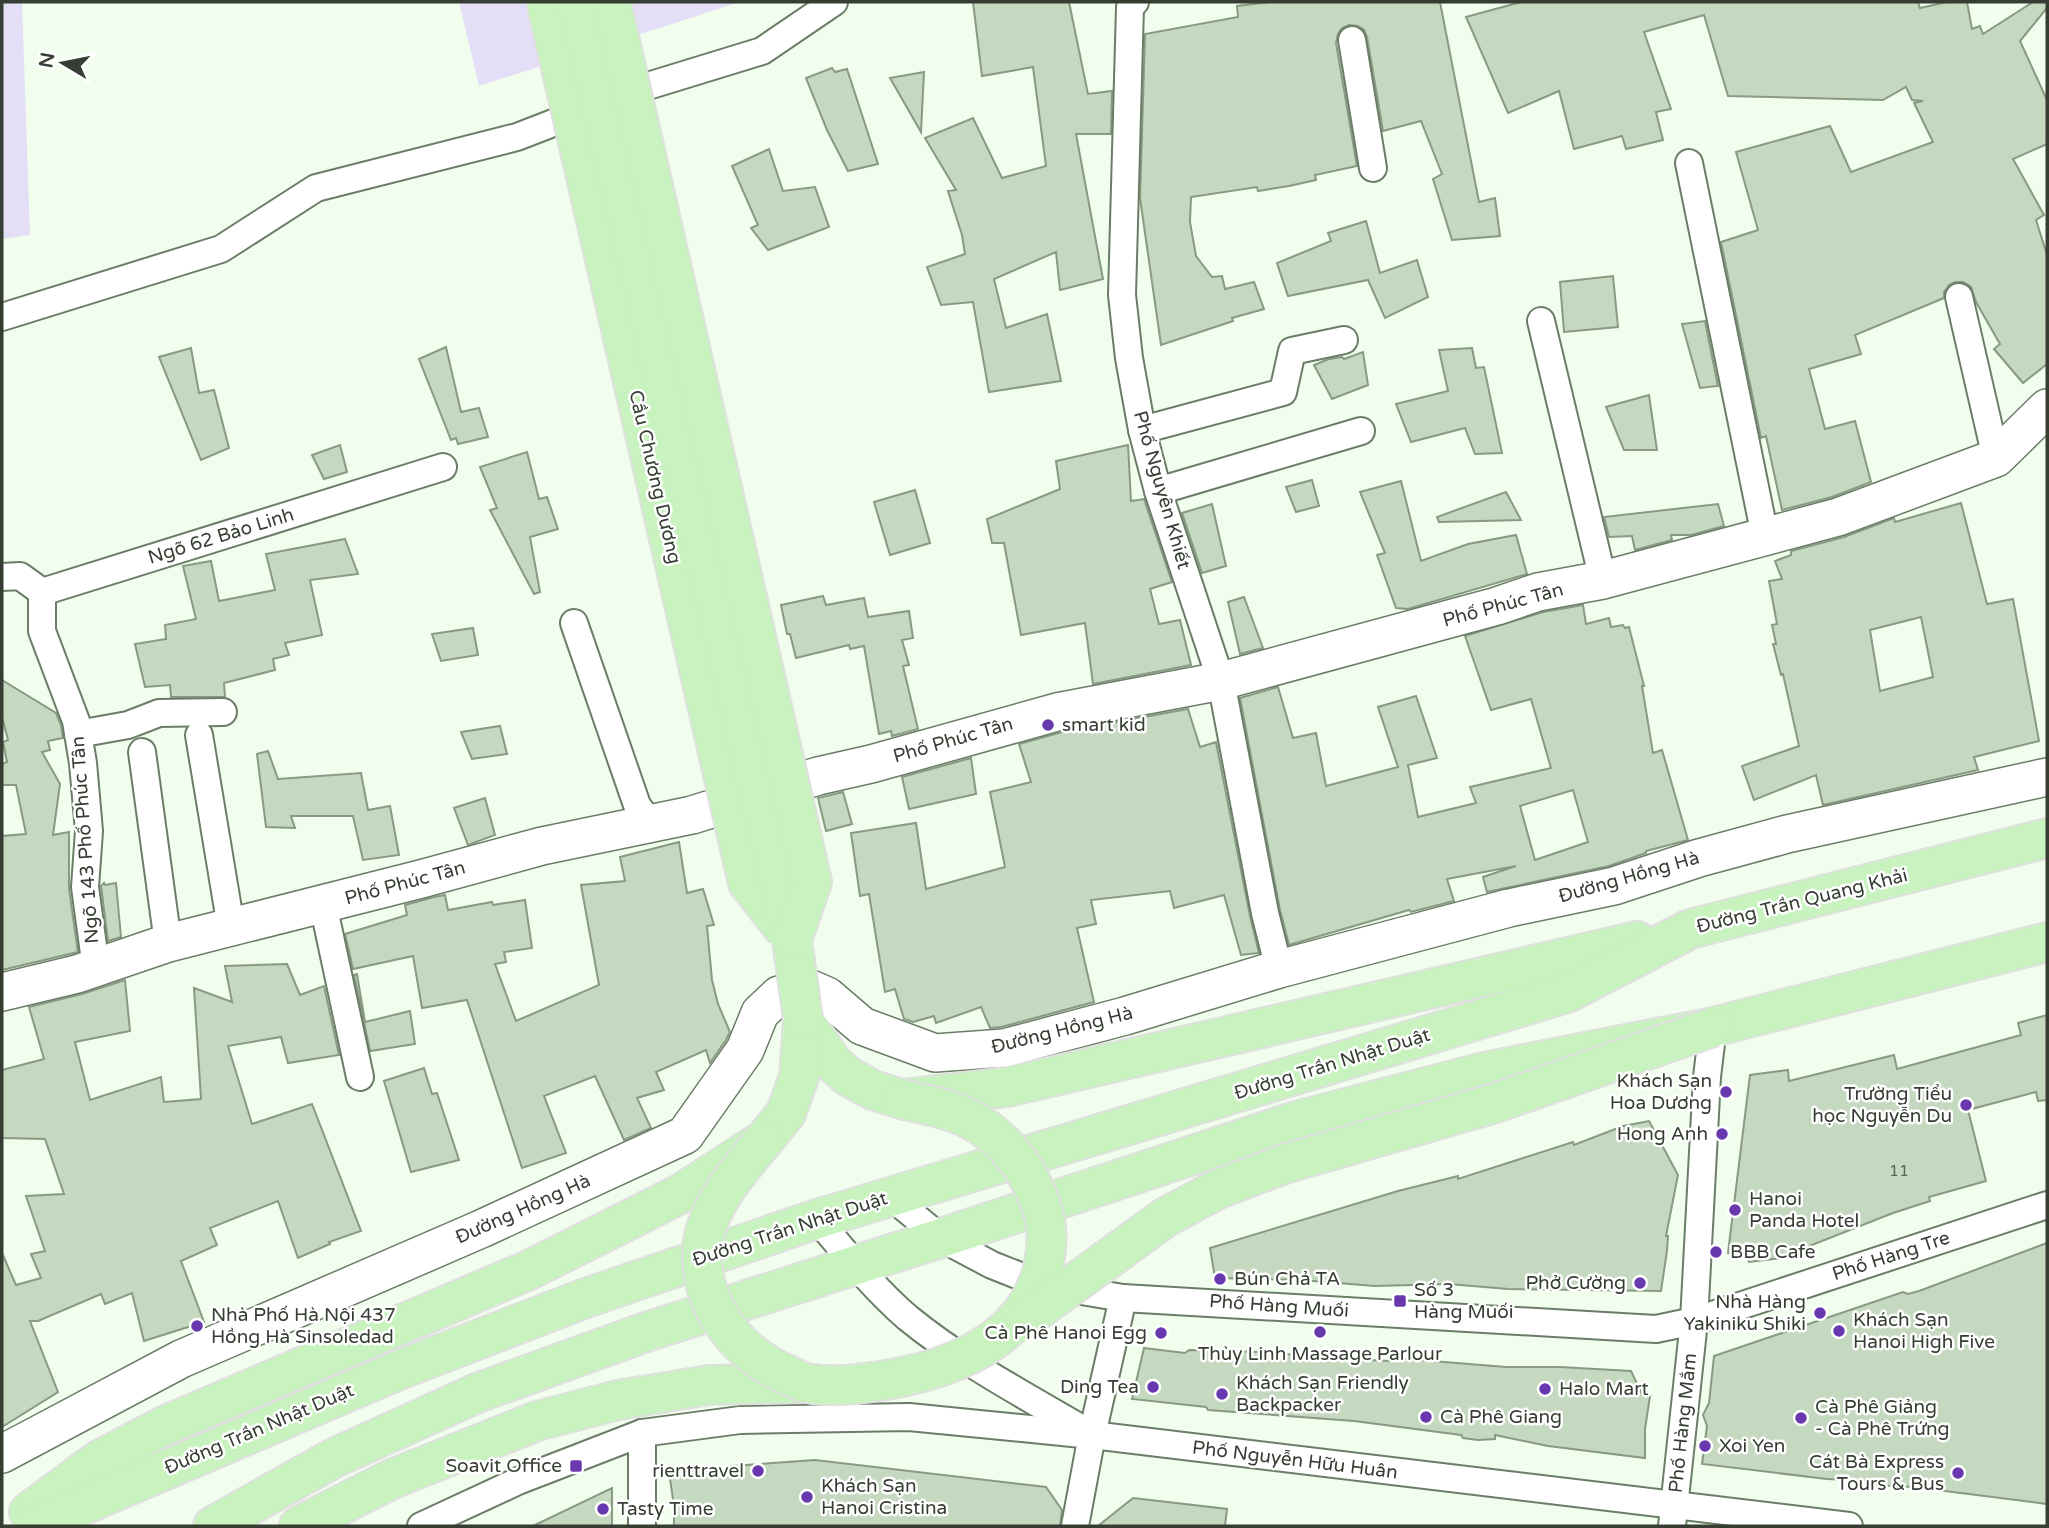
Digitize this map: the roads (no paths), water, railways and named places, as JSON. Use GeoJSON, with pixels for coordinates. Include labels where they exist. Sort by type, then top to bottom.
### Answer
{"type":"FeatureCollection","features":[{"type":"Feature","properties":{"kind":"main road","name":"Cầu Chương Dương"},"geometry":{"type":"LineString","coordinates":[[546,2],[748,883],[792,940]]}},
{"type":"Feature","properties":{"kind":"main road","name":"Cầu Chương Dương"},"geometry":{"type":"LineString","coordinates":[[577,2],[792,940],[803,1019]]}},
{"type":"Feature","properties":{"kind":"main road","name":"Cầu Chương Dương"},"geometry":{"type":"LineString","coordinates":[[611,2],[812,881],[792,940]]}},
{"type":"Feature","properties":{"kind":"main road","name":"Đường Trần Quang Khải"},"geometry":{"type":"LineString","coordinates":[[1564,975],[1690,929],[2047,838]]}},
{"type":"Feature","properties":{"kind":"main road"},"geometry":{"type":"LineString","coordinates":[[213,1526],[334,1458],[477,1393],[646,1332],[1283,1125],[1497,1069],[1713,1027],[2047,942]]}},
{"type":"Feature","properties":{"kind":"main road"},"geometry":{"type":"LineString","coordinates":[[901,1099],[1007,1087],[1564,975]]}},
{"type":"Feature","properties":{"kind":"main road","name":"Đường Trần Nhật Duật"},"geometry":{"type":"LineString","coordinates":[[34,1526],[399,1370],[583,1299],[817,1219],[1564,975]]}},
{"type":"Feature","properties":{"kind":"main road"},"geometry":{"type":"LineString","coordinates":[[803,1019],[833,1063],[849,1077],[873,1090],[953,1112],[983,1128],[1015,1155],[1035,1188],[1047,1223],[1046,1258],[1038,1286],[1022,1313],[999,1337]]}},
{"type":"Feature","properties":{"kind":"main road"},"geometry":{"type":"LineString","coordinates":[[803,1019],[799,1077],[786,1113],[733,1176],[713,1215],[704,1241],[703,1275],[714,1307],[738,1344],[769,1367],[805,1383]]}},
{"type":"Feature","properties":{"kind":"main road"},"geometry":{"type":"LineString","coordinates":[[299,1526],[392,1479],[537,1421],[618,1399],[709,1385],[844,1385],[942,1368],[979,1351],[1166,1217],[1218,1189],[1284,1164],[1495,1103],[1713,1027]]}},
{"type":"Feature","properties":{"kind":"main road"},"geometry":{"type":"LineString","coordinates":[[9,1526],[99,1460],[166,1425],[529,1270],[682,1193],[765,1139]]}},
{"type":"Feature","properties":{"kind":"street"},"geometry":{"type":"LineString","coordinates":[[2,317],[222,248],[316,188],[517,137],[651,85],[762,51],[834,2]]}},
{"type":"Feature","properties":{"kind":"street","name":"Phố Nguyên Khiết"},"geometry":{"type":"LineString","coordinates":[[1135,2],[1130,7],[1122,295],[1129,358],[1158,491],[1220,681],[1265,913],[1279,969]]}},
{"type":"Feature","properties":{"kind":"street"},"geometry":{"type":"LineString","coordinates":[[1352,40],[1373,168]]}},
{"type":"Feature","properties":{"kind":"street"},"geometry":{"type":"LineString","coordinates":[[1689,163],[1765,536]]}},
{"type":"Feature","properties":{"kind":"street"},"geometry":{"type":"LineString","coordinates":[[1959,297],[1996,458]]}},
{"type":"Feature","properties":{"kind":"street"},"geometry":{"type":"LineString","coordinates":[[1541,321],[1603,580]]}},
{"type":"Feature","properties":{"kind":"street"},"geometry":{"type":"LineString","coordinates":[[1143,430],[1283,392],[1292,351],[1344,340]]}},
{"type":"Feature","properties":{"kind":"street","name":"Phố Phúc Tân"},"geometry":{"type":"LineString","coordinates":[[2,992],[96,968],[168,943],[542,846],[692,816],[818,776],[1057,712],[1220,681],[1538,593],[1603,580],[1838,517],[1996,458],[2047,408]]}},
{"type":"Feature","properties":{"kind":"street"},"geometry":{"type":"LineString","coordinates":[[1158,491],[1361,431]]}},
{"type":"Feature","properties":{"kind":"street","name":"Ngõ 62 Bảo Linh"},"geometry":{"type":"LineString","coordinates":[[42,592],[443,467]]}},
{"type":"Feature","properties":{"kind":"street"},"geometry":{"type":"LineString","coordinates":[[2,577],[20,576],[42,592]]}},
{"type":"Feature","properties":{"kind":"street","name":"Ngõ 143 Phố Phúc Tân"},"geometry":{"type":"LineString","coordinates":[[42,592],[42,631],[76,720],[89,831],[85,887],[96,968]]}},
{"type":"Feature","properties":{"kind":"street"},"geometry":{"type":"LineString","coordinates":[[574,623],[636,805],[651,825]]}},
{"type":"Feature","properties":{"kind":"street"},"geometry":{"type":"LineString","coordinates":[[78,734],[128,725],[159,713],[223,712]]}},
{"type":"Feature","properties":{"kind":"street"},"geometry":{"type":"LineString","coordinates":[[199,735],[231,927]]}},
{"type":"Feature","properties":{"kind":"street"},"geometry":{"type":"LineString","coordinates":[[142,752],[168,943]]}},
{"type":"Feature","properties":{"kind":"street","name":"Đường Hồng Hà"},"geometry":{"type":"LineString","coordinates":[[2,1454],[181,1359],[481,1229],[685,1135],[745,1050],[760,1013],[779,995],[811,989],[827,996],[862,1026],[934,1053],[1004,1048],[1125,1016],[1279,969],[1509,908],[1614,886],[1699,858],[1787,834],[2047,777]]}},
{"type":"Feature","properties":{"kind":"street"},"geometry":{"type":"LineString","coordinates":[[323,904],[360,1077]]}},
{"type":"Feature","properties":{"kind":"street","name":"Phố Hàng Mắm"},"geometry":{"type":"LineString","coordinates":[[1673,1516],[1694,1321],[1707,1077],[1713,1027]]}},
{"type":"Feature","properties":{"kind":"street","name":"Phố Hàng Muối"},"geometry":{"type":"LineString","coordinates":[[890,1196],[941,1238],[992,1265],[1040,1284],[1123,1298],[1656,1329],[1694,1321]]}},
{"type":"Feature","properties":{"kind":"street","name":"Phố Hàng Tre"},"geometry":{"type":"LineString","coordinates":[[1694,1321],[2047,1205]]}},
{"type":"Feature","properties":{"kind":"street","name":"Phố Nguyễn Hữu Huân"},"geometry":{"type":"LineString","coordinates":[[817,1219],[856,1265],[906,1316],[964,1360],[1092,1435],[1673,1516],[1849,1526]]}},
{"type":"Feature","properties":{"kind":"street"},"geometry":{"type":"LineString","coordinates":[[1075,1526],[1092,1435],[1123,1298]]}},
{"type":"Feature","properties":{"kind":"street"},"geometry":{"type":"LineString","coordinates":[[421,1526],[518,1481],[642,1433],[740,1420],[909,1416],[1092,1435]]}},
{"type":"Feature","properties":{"kind":"street"},"geometry":{"type":"LineString","coordinates":[[642,1433],[642,1526]]}},
{"type":"Feature","properties":{"kind":"place","name":"smart kid"},"geometry":{"type":"Point","coordinates":[1048,725]}},
{"type":"Feature","properties":{"kind":"place","name":"Khách Sạn Hoa Dương"},"geometry":{"type":"Point","coordinates":[1726,1092]}},
{"type":"Feature","properties":{"kind":"place","name":"Trường Tiểu học Nguyễn Du"},"geometry":{"type":"Point","coordinates":[1966,1105]}},
{"type":"Feature","properties":{"kind":"place","name":"Hong Anh"},"geometry":{"type":"Point","coordinates":[1722,1134]}},
{"type":"Feature","properties":{"kind":"place","name":"Hanoi Panda Hotel"},"geometry":{"type":"Point","coordinates":[1735,1210]}},
{"type":"Feature","properties":{"kind":"place","name":"BBB Cafe"},"geometry":{"type":"Point","coordinates":[1716,1252]}},
{"type":"Feature","properties":{"kind":"place","name":"Bún Chả TA"},"geometry":{"type":"Point","coordinates":[1220,1279]}},
{"type":"Feature","properties":{"kind":"place","name":"Phở Cường"},"geometry":{"type":"Point","coordinates":[1640,1283]}},
{"type":"Feature","properties":{"kind":"place","name":"Số 3 Hàng Muối"},"geometry":{"type":"Point","coordinates":[1400,1301]}},
{"type":"Feature","properties":{"kind":"place","name":"Nhà Hàng Yakiniku Shiki"},"geometry":{"type":"Point","coordinates":[1820,1313]}},
{"type":"Feature","properties":{"kind":"place","name":"Nhà Phố Hà Nội 437 Hồng Hà Sinsoledad"},"geometry":{"type":"Point","coordinates":[197,1326]}},
{"type":"Feature","properties":{"kind":"place","name":"Khách Sạn Hanoi High Five"},"geometry":{"type":"Point","coordinates":[1839,1331]}},
{"type":"Feature","properties":{"kind":"place","name":"Thùy Linh Massage Parlour"},"geometry":{"type":"Point","coordinates":[1320,1332]}},
{"type":"Feature","properties":{"kind":"place","name":"Cà Phê Hanoi Egg"},"geometry":{"type":"Point","coordinates":[1161,1333]}},
{"type":"Feature","properties":{"kind":"place","name":"Ding Tea"},"geometry":{"type":"Point","coordinates":[1153,1387]}},
{"type":"Feature","properties":{"kind":"place","name":"Halo Mart"},"geometry":{"type":"Point","coordinates":[1545,1389]}},
{"type":"Feature","properties":{"kind":"place","name":"Khách Sạn Friendly Backpacker"},"geometry":{"type":"Point","coordinates":[1222,1394]}},
{"type":"Feature","properties":{"kind":"place","name":"Cà Phê Giang"},"geometry":{"type":"Point","coordinates":[1426,1417]}},
{"type":"Feature","properties":{"kind":"place","name":"Cà Phê Giảng - Cà Phê Trứng"},"geometry":{"type":"Point","coordinates":[1801,1418]}},
{"type":"Feature","properties":{"kind":"place","name":"Xoi Yen"},"geometry":{"type":"Point","coordinates":[1705,1446]}},
{"type":"Feature","properties":{"kind":"place","name":"Soavit Office"},"geometry":{"type":"Point","coordinates":[576,1466]}},
{"type":"Feature","properties":{"kind":"place","name":"rienttravel"},"geometry":{"type":"Point","coordinates":[758,1471]}},
{"type":"Feature","properties":{"kind":"place","name":"Cát Bà Express Tours & Bus"},"geometry":{"type":"Point","coordinates":[1958,1473]}},
{"type":"Feature","properties":{"kind":"place","name":"Khách Sạn Hanoi Cristina"},"geometry":{"type":"Point","coordinates":[807,1497]}},
{"type":"Feature","properties":{"kind":"place","name":"Tasty Time"},"geometry":{"type":"Point","coordinates":[603,1509]}}]}
